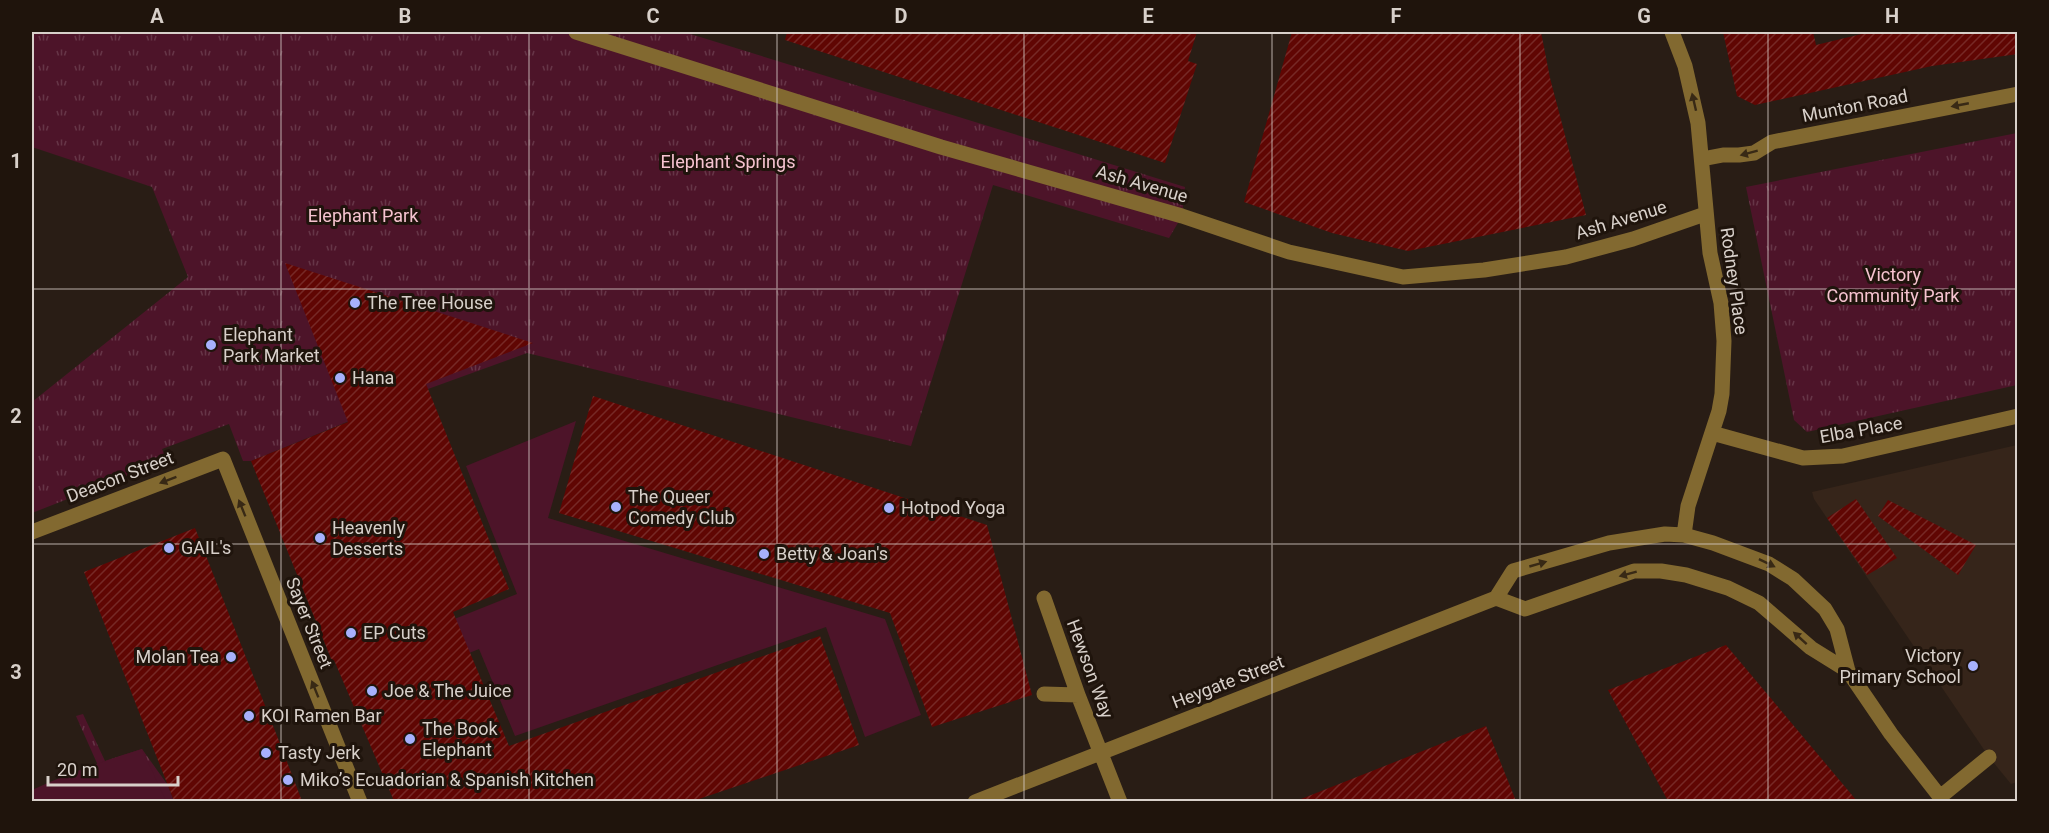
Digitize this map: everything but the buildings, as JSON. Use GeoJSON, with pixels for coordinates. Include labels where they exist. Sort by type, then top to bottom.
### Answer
{"type":"FeatureCollection","features":[{"type":"Feature","properties":{"kind":"street","name":"Ash Avenue"},"geometry":{"type":"LineString","coordinates":[[576,32],[941,147],[1182,216],[1289,252],[1403,277],[1484,270],[1566,256],[1633,239],[1706,214]]}},
{"type":"Feature","properties":{"kind":"street","name":"Rodney Place"},"geometry":{"type":"LineString","coordinates":[[1672,32],[1685,66],[1698,123],[1710,253],[1721,303],[1724,341],[1722,394],[1688,506],[1684,535]]}},
{"type":"Feature","properties":{"kind":"street","name":"Munton Road"},"geometry":{"type":"LineString","coordinates":[[1702,159],[1754,153],[1772,142],[2018,94]]}},
{"type":"Feature","properties":{"kind":"street","name":"Elba Place"},"geometry":{"type":"LineString","coordinates":[[1712,433],[1803,458],[1822,458],[1843,456],[2018,416]]}},
{"type":"Feature","properties":{"kind":"street","name":"Deacon Street"},"geometry":{"type":"LineString","coordinates":[[32,532],[223,459]]}},
{"type":"Feature","properties":{"kind":"street","name":"Sayer Street"},"geometry":{"type":"LineString","coordinates":[[223,459],[360,801]]}},
{"type":"Feature","properties":{"kind":"street"},"geometry":{"type":"LineString","coordinates":[[1848,671],[1811,648],[1759,603],[1728,588],[1686,575],[1661,571],[1634,571],[1525,609],[1496,598],[1513,571],[1609,543],[1665,534],[1684,535],[1754,557],[1793,579],[1815,598],[1833,621],[1848,671],[1891,734],[1942,799],[1989,757]]}},
{"type":"Feature","properties":{"kind":"street","name":"Hewson Way"},"geometry":{"type":"LineString","coordinates":[[1044,598],[1078,695],[1120,801]]}},
{"type":"Feature","properties":{"kind":"street","name":"Heygate Street"},"geometry":{"type":"LineString","coordinates":[[975,801],[1496,598]]}},
{"type":"Feature","properties":{"kind":"street"},"geometry":{"type":"LineString","coordinates":[[1044,694],[1078,695]]}},
{"type":"Feature","properties":{"kind":"shaded area","name":"Victory Primary School"},"geometry":{"type":"Polygon","coordinates":[[[2017,445],[2017,782],[2011,784],[1989,757],[1814,499],[1812,492],[2017,445]]]}},
{"type":"Feature","properties":{"kind":"green space","name":"Elephant Park"},"geometry":{"type":"Polygon","coordinates":[[[32,32],[684,32],[1185,187],[1182,216],[1169,238],[993,185],[911,446],[527,353],[428,389],[251,461],[243,461],[229,424],[162,449],[167,460],[32,513],[32,402],[188,277],[152,187],[32,147],[32,32]]]}},
{"type":"Feature","properties":{"kind":"green space","name":"Victory Community Park"},"geometry":{"type":"Polygon","coordinates":[[[2017,133],[2017,385],[1807,432],[1794,420],[1746,187],[2017,133]]]}},
{"type":"Feature","properties":{"kind":"green space"},"geometry":{"type":"Polygon","coordinates":[[[576,421],[548,518],[885,619],[921,715],[865,737],[826,627],[515,736],[479,649],[361,697],[347,662],[517,594],[466,466],[576,421]]]}},
{"type":"Feature","properties":{"kind":"green space"},"geometry":{"type":"Polygon","coordinates":[[[83,714],[105,761],[142,749],[167,784],[174,801],[127,801],[104,779],[76,716],[83,714]]]}},
{"type":"Feature","properties":{"kind":"green space"},"geometry":{"type":"Polygon","coordinates":[[[142,749],[166,801],[32,801],[32,790],[59,778],[142,749]]]}},
{"type":"Feature","properties":{"kind":"place","name":"The Tree House"},"geometry":{"type":"Point","coordinates":[355,303]}},
{"type":"Feature","properties":{"kind":"place","name":"Elephant Park Market"},"geometry":{"type":"Point","coordinates":[211,345]}},
{"type":"Feature","properties":{"kind":"place","name":"Hana"},"geometry":{"type":"Point","coordinates":[340,378]}},
{"type":"Feature","properties":{"kind":"place","name":"The Queer Comedy Club"},"geometry":{"type":"Point","coordinates":[616,507]}},
{"type":"Feature","properties":{"kind":"place","name":"Hotpod Yoga"},"geometry":{"type":"Point","coordinates":[889,508]}},
{"type":"Feature","properties":{"kind":"place","name":"Heavenly Desserts"},"geometry":{"type":"Point","coordinates":[320,538]}},
{"type":"Feature","properties":{"kind":"place","name":"GAIL's"},"geometry":{"type":"Point","coordinates":[169,548]}},
{"type":"Feature","properties":{"kind":"place","name":"Betty & Joan's"},"geometry":{"type":"Point","coordinates":[764,554]}},
{"type":"Feature","properties":{"kind":"place","name":"EP Cuts"},"geometry":{"type":"Point","coordinates":[351,633]}},
{"type":"Feature","properties":{"kind":"place","name":"Molan Tea"},"geometry":{"type":"Point","coordinates":[231,657]}},
{"type":"Feature","properties":{"kind":"place","name":"Victory Primary School"},"geometry":{"type":"Point","coordinates":[1973,666]}},
{"type":"Feature","properties":{"kind":"place","name":"Joe & The Juice"},"geometry":{"type":"Point","coordinates":[372,691]}},
{"type":"Feature","properties":{"kind":"place","name":"KOI Ramen Bar"},"geometry":{"type":"Point","coordinates":[249,716]}},
{"type":"Feature","properties":{"kind":"place","name":"The Book Elephant"},"geometry":{"type":"Point","coordinates":[410,739]}},
{"type":"Feature","properties":{"kind":"place","name":"Tasty Jerk"},"geometry":{"type":"Point","coordinates":[266,753]}},
{"type":"Feature","properties":{"kind":"place","name":"Miko’s Ecuadorian & Spanish Kitchen"},"geometry":{"type":"Point","coordinates":[288,780]}},
{"type":"Feature","properties":{"kind":"park label","name":"Elephant Springs"},"geometry":{"type":"Point","coordinates":[728,162]}}]}
